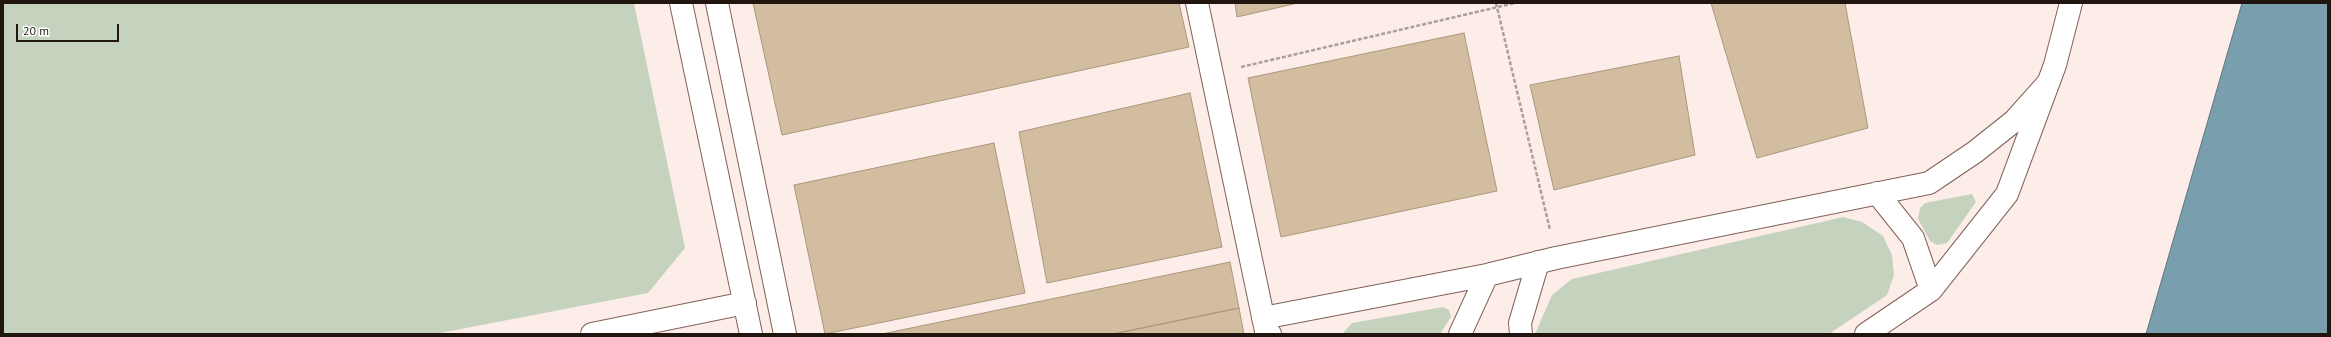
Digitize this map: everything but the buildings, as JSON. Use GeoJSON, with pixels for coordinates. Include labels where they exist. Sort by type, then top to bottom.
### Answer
{"type":"FeatureCollection","features":[{"type":"Feature","properties":{"kind":"lane"},"geometry":{"type":"LineString","coordinates":[[681,3],[751,334]]}},
{"type":"Feature","properties":{"kind":"lane"},"geometry":{"type":"LineString","coordinates":[[717,3],[785,334]]}},
{"type":"Feature","properties":{"kind":"lane"},"geometry":{"type":"LineString","coordinates":[[1197,3],[1267,326],[1547,260],[1929,183],[1974,152],[2014,121],[2048,83]]}},
{"type":"Feature","properties":{"kind":"lane"},"geometry":{"type":"LineString","coordinates":[[1866,334],[1931,290],[2007,194],[2048,83],[2071,3]]}},
{"type":"Feature","properties":{"kind":"lane"},"geometry":{"type":"LineString","coordinates":[[1878,193],[1913,238],[1931,290]]}},
{"type":"Feature","properties":{"kind":"lane"},"geometry":{"type":"LineString","coordinates":[[1521,334],[1520,323],[1547,260]]}},
{"type":"Feature","properties":{"kind":"lane"},"geometry":{"type":"LineString","coordinates":[[1460,334],[1487,275]]}},
{"type":"Feature","properties":{"kind":"lane"},"geometry":{"type":"LineString","coordinates":[[592,334],[745,303]]}},
{"type":"Feature","properties":{"kind":"path"},"geometry":{"type":"LineString","coordinates":[[1496,3],[1547,260]]}},
{"type":"Feature","properties":{"kind":"path"},"geometry":{"type":"LineString","coordinates":[[1212,74],[1515,3]]}},
{"type":"Feature","properties":{"kind":"green space"},"geometry":{"type":"Polygon","coordinates":[[[3,3],[634,3],[685,248],[648,293],[435,334],[3,334],[3,3]]]}},
{"type":"Feature","properties":{"kind":"green space"},"geometry":{"type":"Polygon","coordinates":[[[1972,194],[1976,202],[1947,243],[1937,245],[1930,241],[1918,219],[1920,208],[1925,203],[1972,194]]]}},
{"type":"Feature","properties":{"kind":"green space"},"geometry":{"type":"Polygon","coordinates":[[[1843,217],[1862,222],[1883,236],[1892,255],[1894,275],[1887,295],[1829,334],[1535,334],[1552,295],[1572,279],[1843,217]]]}},
{"type":"Feature","properties":{"kind":"green space"},"geometry":{"type":"Polygon","coordinates":[[[1443,307],[1449,310],[1451,317],[1440,334],[1342,334],[1352,323],[1443,307]]]}},
{"type":"Feature","properties":{"kind":"water"},"geometry":{"type":"Polygon","coordinates":[[[2242,3],[2328,3],[2328,334],[2146,334],[2242,3]]]}}]}
